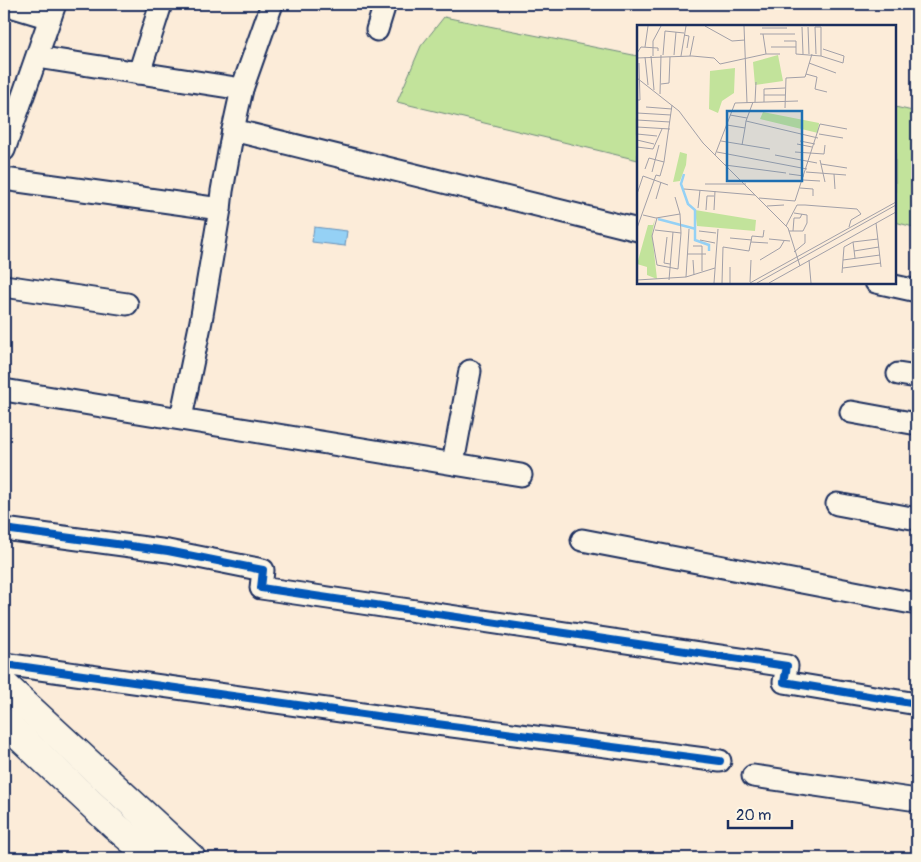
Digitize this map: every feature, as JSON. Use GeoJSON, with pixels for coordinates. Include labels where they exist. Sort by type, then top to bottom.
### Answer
{"type":"FeatureCollection","features":[{"type":"Feature","properties":{"kind":"main road"},"geometry":{"type":"LineString","coordinates":[[4,685],[191,858]]}},
{"type":"Feature","properties":{"kind":"main road"},"geometry":{"type":"LineString","coordinates":[[4,722],[114,825],[153,858]]}},
{"type":"Feature","properties":{"kind":"street"},"geometry":{"type":"LineString","coordinates":[[4,4],[52,11],[4,150]]}},
{"type":"Feature","properties":{"kind":"street"},"geometry":{"type":"LineString","coordinates":[[139,73],[162,4]]}},
{"type":"Feature","properties":{"kind":"street"},"geometry":{"type":"LineString","coordinates":[[181,418],[202,321],[222,191],[242,89],[272,4]]}},
{"type":"Feature","properties":{"kind":"street"},"geometry":{"type":"LineString","coordinates":[[377,30],[385,4]]}},
{"type":"Feature","properties":{"kind":"street"},"geometry":{"type":"LineString","coordinates":[[37,57],[242,89]]}},
{"type":"Feature","properties":{"kind":"street"},"geometry":{"type":"LineString","coordinates":[[233,130],[637,230]]}},
{"type":"Feature","properties":{"kind":"street"},"geometry":{"type":"LineString","coordinates":[[4,179],[220,209]]}},
{"type":"Feature","properties":{"kind":"street"},"geometry":{"type":"LineString","coordinates":[[885,284],[917,291]]}},
{"type":"Feature","properties":{"kind":"street"},"geometry":{"type":"LineString","coordinates":[[4,286],[127,304]]}},
{"type":"Feature","properties":{"kind":"street"},"geometry":{"type":"LineString","coordinates":[[453,463],[470,370]]}},
{"type":"Feature","properties":{"kind":"street"},"geometry":{"type":"LineString","coordinates":[[4,390],[520,475]]}},
{"type":"Feature","properties":{"kind":"street"},"geometry":{"type":"LineString","coordinates":[[851,412],[917,424]]}},
{"type":"Feature","properties":{"kind":"street"},"geometry":{"type":"LineString","coordinates":[[837,504],[917,519]]}},
{"type":"Feature","properties":{"kind":"street"},"geometry":{"type":"LineString","coordinates":[[4,529],[168,551],[263,570],[262,588],[787,666],[784,682],[917,704]]}},
{"type":"Feature","properties":{"kind":"street"},"geometry":{"type":"LineString","coordinates":[[582,540],[917,604]]}},
{"type":"Feature","properties":{"kind":"street"},"geometry":{"type":"LineString","coordinates":[[4,664],[390,718],[720,761]]}},
{"type":"Feature","properties":{"kind":"street"},"geometry":{"type":"LineString","coordinates":[[753,776],[917,800]]}},
{"type":"Feature","properties":{"kind":"green space"},"geometry":{"type":"Polygon","coordinates":[[[444,17],[637,56],[637,160],[397,102],[421,46],[444,17]]]}},
{"type":"Feature","properties":{"kind":"green space"},"geometry":{"type":"Polygon","coordinates":[[[896,107],[917,112],[917,228],[896,222],[896,107]]]}},
{"type":"Feature","properties":{"kind":"water"},"geometry":{"type":"Polygon","coordinates":[[[314,227],[347,231],[345,246],[312,242],[314,227]]]}},
{"type":"Feature","properties":{"kind":"cycle path"},"geometry":{"type":"LineString","coordinates":[[4,529],[168,551],[263,570],[261,588],[787,666],[784,682],[917,704]]}},
{"type":"Feature","properties":{"kind":"cycle path"},"geometry":{"type":"LineString","coordinates":[[4,664],[391,718],[720,761]]}}]}
